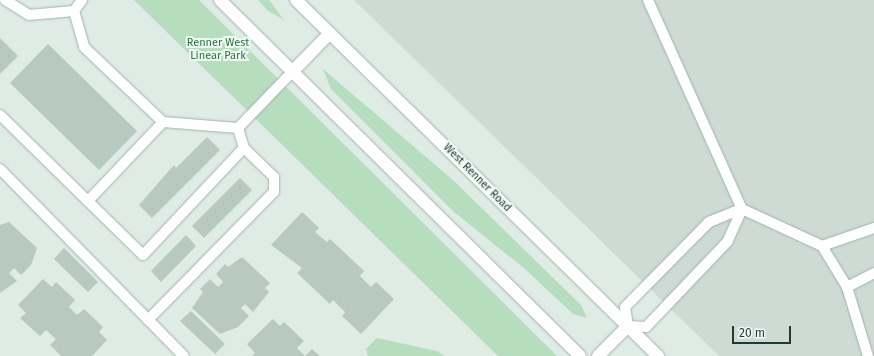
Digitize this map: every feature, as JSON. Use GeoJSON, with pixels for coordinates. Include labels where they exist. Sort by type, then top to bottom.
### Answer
{"type":"FeatureCollection","features":[{"type":"Feature","properties":{"kind":"main road"},"geometry":{"type":"LineString","coordinates":[[220,0],[580,356]]}},
{"type":"Feature","properties":{"kind":"main road","name":"West Renner Road"},"geometry":{"type":"LineString","coordinates":[[296,0],[658,356]]}},
{"type":"Feature","properties":{"kind":"main road"},"geometry":{"type":"LineString","coordinates":[[292,72],[330,33]]}},
{"type":"Feature","properties":{"kind":"main road"},"geometry":{"type":"LineString","coordinates":[[598,356],[628,326]]}},
{"type":"Feature","properties":{"kind":"lane"},"geometry":{"type":"LineString","coordinates":[[5,0],[29,15],[74,11],[82,0]]}},
{"type":"Feature","properties":{"kind":"lane"},"geometry":{"type":"LineString","coordinates":[[648,0],[742,208],[822,246],[847,287],[868,356]]}},
{"type":"Feature","properties":{"kind":"lane"},"geometry":{"type":"LineString","coordinates":[[74,11],[84,47],[163,122],[238,128]]}},
{"type":"Feature","properties":{"kind":"lane"},"geometry":{"type":"LineString","coordinates":[[238,128],[292,72]]}},
{"type":"Feature","properties":{"kind":"lane"},"geometry":{"type":"LineString","coordinates":[[0,115],[143,255],[244,148]]}},
{"type":"Feature","properties":{"kind":"lane"},"geometry":{"type":"LineString","coordinates":[[88,201],[163,122]]}},
{"type":"Feature","properties":{"kind":"lane"},"geometry":{"type":"LineString","coordinates":[[148,320],[274,192],[274,177],[244,148],[238,128]]}},
{"type":"Feature","properties":{"kind":"lane"},"geometry":{"type":"LineString","coordinates":[[0,169],[114,281],[148,320],[184,356]]}},
{"type":"Feature","properties":{"kind":"lane"},"geometry":{"type":"LineString","coordinates":[[742,208],[727,242],[646,327],[628,326],[625,307],[709,222],[742,208]]}},
{"type":"Feature","properties":{"kind":"lane"},"geometry":{"type":"LineString","coordinates":[[822,246],[874,228]]}},
{"type":"Feature","properties":{"kind":"lane"},"geometry":{"type":"LineString","coordinates":[[847,287],[874,273]]}},
{"type":"Feature","properties":{"kind":"shaded area"},"geometry":{"type":"Polygon","coordinates":[[[354,0],[874,0],[874,356],[719,356],[354,0]]]}},
{"type":"Feature","properties":{"kind":"green space","name":"Renner West Linear Park"},"geometry":{"type":"Polygon","coordinates":[[[134,0],[199,0],[557,356],[498,356],[134,0]]]}},
{"type":"Feature","properties":{"kind":"green space"},"geometry":{"type":"Polygon","coordinates":[[[258,0],[269,0],[284,20],[268,11],[258,0]]]}},
{"type":"Feature","properties":{"kind":"green space"},"geometry":{"type":"Polygon","coordinates":[[[323,69],[453,180],[581,305],[587,318],[573,314],[525,269],[454,212],[331,89],[323,69]]]}},
{"type":"Feature","properties":{"kind":"green space"},"geometry":{"type":"Polygon","coordinates":[[[377,338],[437,351],[444,356],[368,356],[366,349],[377,338]]]}},
{"type":"Feature","properties":{"kind":"building"},"geometry":{"type":"Polygon","coordinates":[[[0,38],[18,56],[0,74],[0,38]]]}},
{"type":"Feature","properties":{"kind":"building"},"geometry":{"type":"Polygon","coordinates":[[[48,44],[137,131],[99,170],[10,83],[48,44]]]}},
{"type":"Feature","properties":{"kind":"building"},"geometry":{"type":"Polygon","coordinates":[[[207,137],[220,150],[152,218],[139,205],[174,165],[176,168],[207,137]]]}},
{"type":"Feature","properties":{"kind":"building"},"geometry":{"type":"Polygon","coordinates":[[[240,178],[252,190],[204,238],[192,226],[240,178]]]}},
{"type":"Feature","properties":{"kind":"building"},"geometry":{"type":"Polygon","coordinates":[[[302,212],[319,228],[315,232],[327,242],[330,239],[364,271],[360,276],[371,287],[376,282],[394,299],[361,334],[342,316],[345,312],[333,300],[330,304],[297,273],[302,268],[271,245],[302,212]]]}},
{"type":"Feature","properties":{"kind":"building"},"geometry":{"type":"Polygon","coordinates":[[[9,222],[37,248],[31,265],[21,275],[14,268],[9,273],[17,281],[0,293],[0,225],[9,222]]]}},
{"type":"Feature","properties":{"kind":"building"},"geometry":{"type":"Polygon","coordinates":[[[186,235],[196,246],[161,282],[151,271],[186,235]]]}},
{"type":"Feature","properties":{"kind":"building"},"geometry":{"type":"Polygon","coordinates":[[[64,248],[98,282],[88,292],[54,259],[64,248]]]}},
{"type":"Feature","properties":{"kind":"building"},"geometry":{"type":"Polygon","coordinates":[[[242,257],[270,283],[265,288],[269,292],[253,312],[245,304],[241,308],[249,316],[238,327],[220,334],[192,308],[203,292],[200,289],[210,279],[218,287],[223,282],[216,274],[225,264],[228,267],[242,257]]]}},
{"type":"Feature","properties":{"kind":"building"},"geometry":{"type":"Polygon","coordinates":[[[43,279],[52,287],[56,282],[75,300],[69,307],[77,315],[84,309],[103,327],[99,332],[107,340],[92,356],[61,356],[50,345],[56,339],[46,330],[40,336],[20,318],[26,313],[18,305],[43,279]]]}},
{"type":"Feature","properties":{"kind":"building"},"geometry":{"type":"Polygon","coordinates":[[[191,311],[225,344],[215,354],[180,321],[191,311]]]}},
{"type":"Feature","properties":{"kind":"building"},"geometry":{"type":"Polygon","coordinates":[[[273,319],[280,326],[284,322],[304,341],[297,348],[305,356],[252,356],[255,353],[247,344],[273,319]]]}},
{"type":"Feature","properties":{"kind":"building"},"geometry":{"type":"Polygon","coordinates":[[[312,349],[320,356],[305,356],[312,349]]]}}]}
